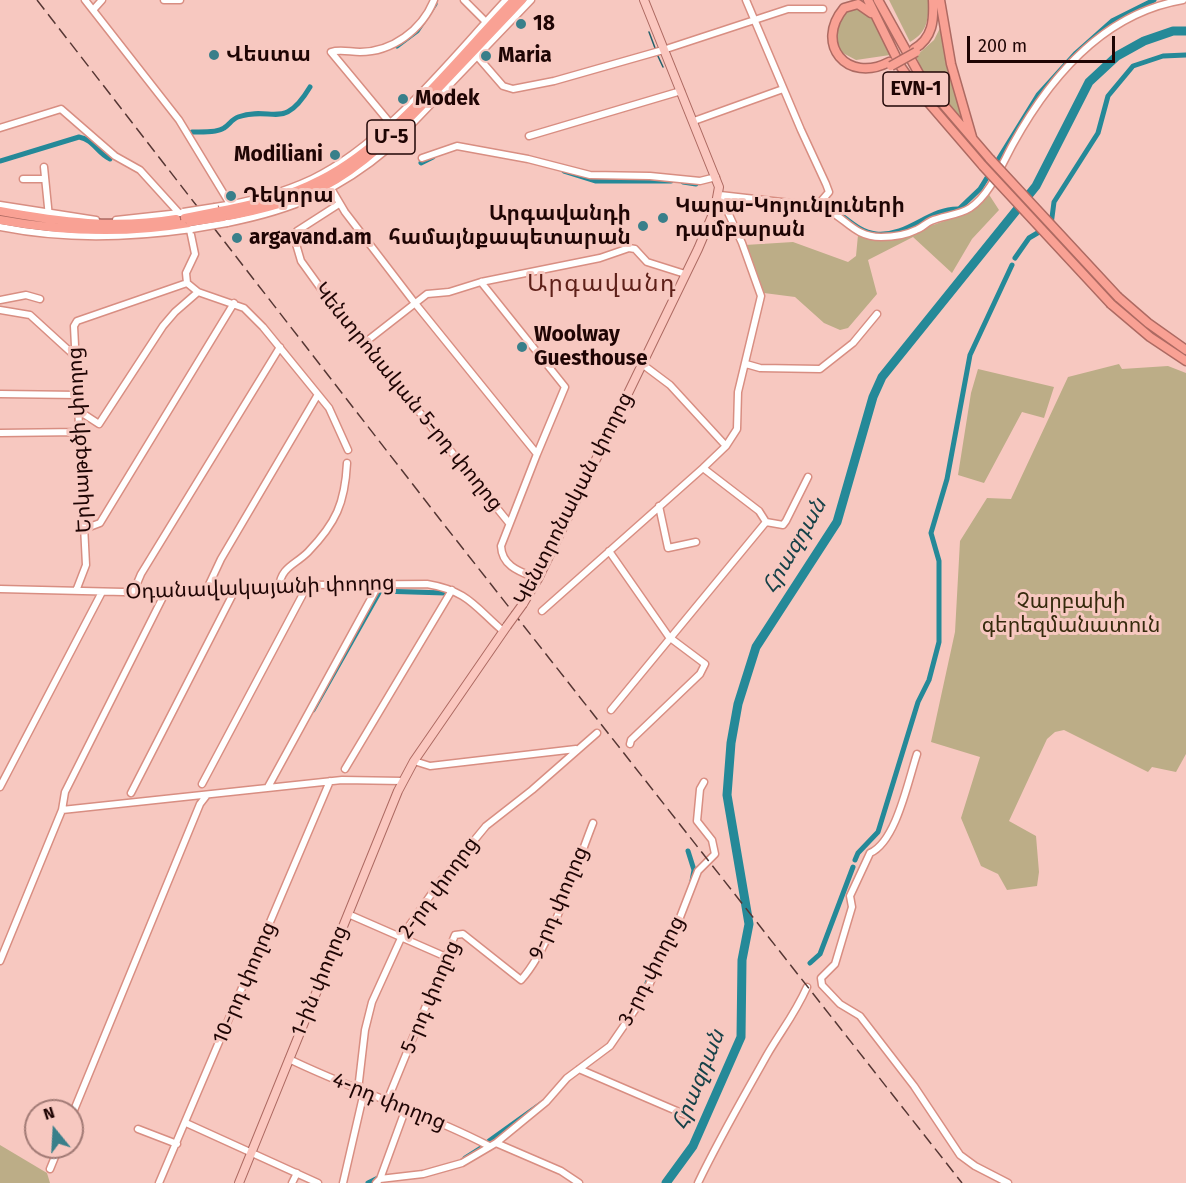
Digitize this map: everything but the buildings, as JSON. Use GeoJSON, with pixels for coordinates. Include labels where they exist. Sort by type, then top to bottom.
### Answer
{"type":"FeatureCollection","features":[{"type":"Feature","properties":{"kind":"highway","name":"Մ-5"},"geometry":{"type":"LineString","coordinates":[[221,214],[278,198],[332,174],[380,138],[514,0]]}},
{"type":"Feature","properties":{"kind":"highway","name":"Մ-5"},"geometry":{"type":"LineString","coordinates":[[0,220],[91,232],[153,229],[280,204],[323,186],[388,145],[522,0]]}},
{"type":"Feature","properties":{"kind":"highway"},"geometry":{"type":"LineString","coordinates":[[842,0],[829,30],[828,41],[832,54],[845,68],[859,74],[875,73],[931,39],[941,5]]}},
{"type":"Feature","properties":{"kind":"highway","name":"EVN-1"},"geometry":{"type":"LineString","coordinates":[[868,0],[901,68],[983,166],[1111,304],[1150,337],[1186,361]]}},
{"type":"Feature","properties":{"kind":"highway","name":"EVN-1"},"geometry":{"type":"LineString","coordinates":[[878,0],[923,81],[973,140],[1118,297],[1148,323],[1186,350]]}},
{"type":"Feature","properties":{"kind":"highway"},"geometry":{"type":"LineString","coordinates":[[915,50],[931,31],[933,0]]}},
{"type":"Feature","properties":{"kind":"highway"},"geometry":{"type":"LineString","coordinates":[[880,25],[866,8],[858,4],[849,4],[840,13],[833,35],[834,47],[844,62],[858,69],[877,69],[890,64]]}},
{"type":"Feature","properties":{"kind":"highway"},"geometry":{"type":"LineString","coordinates":[[941,5],[963,110],[973,140]]}},
{"type":"Feature","properties":{"kind":"highway","name":"Մ-5"},"geometry":{"type":"LineString","coordinates":[[0,211],[49,216],[91,225],[187,221]]}},
{"type":"Feature","properties":{"kind":"main road"},"geometry":{"type":"LineString","coordinates":[[644,0],[716,177],[720,195]]}},
{"type":"Feature","properties":{"kind":"main road","name":"Կենտրոնական փողոց"},"geometry":{"type":"LineString","coordinates":[[403,781],[414,761],[538,579],[685,274],[720,195]]}},
{"type":"Feature","properties":{"kind":"main road","name":"1-ին փողոց"},"geometry":{"type":"LineString","coordinates":[[239,1183],[403,781]]}},
{"type":"Feature","properties":{"kind":"street"},"geometry":{"type":"LineString","coordinates":[[85,0],[178,120],[230,204]]}},
{"type":"Feature","properties":{"kind":"street"},"geometry":{"type":"LineString","coordinates":[[93,10],[101,0]]}},
{"type":"Feature","properties":{"kind":"street"},"geometry":{"type":"LineString","coordinates":[[164,0],[180,0]]}},
{"type":"Feature","properties":{"kind":"street"},"geometry":{"type":"LineString","coordinates":[[390,123],[331,52],[361,52],[397,43],[426,16],[434,0]]}},
{"type":"Feature","properties":{"kind":"street"},"geometry":{"type":"LineString","coordinates":[[464,0],[486,22]]}},
{"type":"Feature","properties":{"kind":"street"},"geometry":{"type":"LineString","coordinates":[[221,214],[230,204],[286,190],[312,178],[357,151],[431,83],[506,0]]}},
{"type":"Feature","properties":{"kind":"street"},"geometry":{"type":"LineString","coordinates":[[221,214],[285,210],[332,190],[388,145],[531,0]]}},
{"type":"Feature","properties":{"kind":"street"},"geometry":{"type":"LineString","coordinates":[[746,0],[829,192],[818,206]]}},
{"type":"Feature","properties":{"kind":"street"},"geometry":{"type":"LineString","coordinates":[[720,195],[818,206],[832,210],[855,232],[880,237],[908,233],[929,221],[970,208],[987,188],[1032,111],[1055,81],[1084,51],[1107,30],[1140,10],[1183,0]]}},
{"type":"Feature","properties":{"kind":"street"},"geometry":{"type":"LineString","coordinates":[[477,56],[503,86],[513,89],[554,81],[663,50],[788,9],[823,9]]}},
{"type":"Feature","properties":{"kind":"street"},"geometry":{"type":"LineString","coordinates":[[694,121],[783,89]]}},
{"type":"Feature","properties":{"kind":"street"},"geometry":{"type":"LineString","coordinates":[[529,136],[681,91]]}},
{"type":"Feature","properties":{"kind":"street"},"geometry":{"type":"LineString","coordinates":[[0,128],[61,110],[115,156],[140,170],[187,221],[195,254],[186,273],[187,283],[198,292],[244,308],[280,347],[334,417],[348,450]]}},
{"type":"Feature","properties":{"kind":"street"},"geometry":{"type":"LineString","coordinates":[[422,158],[457,146],[528,159],[590,175],[650,176],[700,181],[716,177]]}},
{"type":"Feature","properties":{"kind":"street"},"geometry":{"type":"LineString","coordinates":[[0,205],[49,216],[44,167]]}},
{"type":"Feature","properties":{"kind":"street"},"geometry":{"type":"LineString","coordinates":[[23,179],[45,179]]}},
{"type":"Feature","properties":{"kind":"street"},"geometry":{"type":"LineString","coordinates":[[332,190],[339,204],[414,302],[537,454]]}},
{"type":"Feature","properties":{"kind":"street"},"geometry":{"type":"LineString","coordinates":[[542,611],[703,468],[726,446],[737,429],[738,392],[761,297],[720,195]]}},
{"type":"Feature","properties":{"kind":"street","name":"Կենտրոնական 5-րդ փողոց"},"geometry":{"type":"LineString","coordinates":[[339,204],[297,231],[296,244],[301,261],[363,344],[508,523],[501,546],[504,560],[511,568],[538,579]]}},
{"type":"Feature","properties":{"kind":"street"},"geometry":{"type":"LineString","coordinates":[[0,227],[50,235],[99,238],[136,237],[187,221]]}},
{"type":"Feature","properties":{"kind":"street"},"geometry":{"type":"LineString","coordinates":[[363,344],[427,294],[600,258],[630,248],[635,249],[647,262],[685,274]]}},
{"type":"Feature","properties":{"kind":"street"},"geometry":{"type":"LineString","coordinates":[[481,282],[565,387],[508,523]]}},
{"type":"Feature","properties":{"kind":"street","name":"Երկաթգծի փողոց"},"geometry":{"type":"LineString","coordinates":[[76,591],[86,565],[74,326],[77,321],[187,283]]}},
{"type":"Feature","properties":{"kind":"street"},"geometry":{"type":"LineString","coordinates":[[79,411],[99,424],[163,326],[198,292]]}},
{"type":"Feature","properties":{"kind":"street"},"geometry":{"type":"LineString","coordinates":[[0,300],[27,295],[40,299]]}},
{"type":"Feature","properties":{"kind":"street"},"geometry":{"type":"LineString","coordinates":[[84,529],[100,523],[234,303]]}},
{"type":"Feature","properties":{"kind":"street"},"geometry":{"type":"LineString","coordinates":[[0,310],[30,315],[76,357]]}},
{"type":"Feature","properties":{"kind":"street"},"geometry":{"type":"LineString","coordinates":[[746,364],[760,368],[820,369],[853,343],[878,314]]}},
{"type":"Feature","properties":{"kind":"street"},"geometry":{"type":"LineString","coordinates":[[133,593],[141,574],[280,347]]}},
{"type":"Feature","properties":{"kind":"street"},"geometry":{"type":"LineString","coordinates":[[642,364],[670,385],[726,446]]}},
{"type":"Feature","properties":{"kind":"street"},"geometry":{"type":"LineString","coordinates":[[0,394],[79,395]]}},
{"type":"Feature","properties":{"kind":"street"},"geometry":{"type":"LineString","coordinates":[[206,591],[220,559],[317,396]]}},
{"type":"Feature","properties":{"kind":"street"},"geometry":{"type":"LineString","coordinates":[[0,433],[80,432]]}},
{"type":"Feature","properties":{"kind":"street"},"geometry":{"type":"LineString","coordinates":[[279,587],[284,570],[306,553],[336,515],[346,494],[347,463]]}},
{"type":"Feature","properties":{"kind":"street"},"geometry":{"type":"LineString","coordinates":[[703,468],[759,511],[766,522],[783,525],[808,477]]}},
{"type":"Feature","properties":{"kind":"street"},"geometry":{"type":"LineString","coordinates":[[659,506],[668,548],[696,542]]}},
{"type":"Feature","properties":{"kind":"street"},"geometry":{"type":"LineString","coordinates":[[611,710],[766,522]]}},
{"type":"Feature","properties":{"kind":"street"},"geometry":{"type":"LineString","coordinates":[[609,551],[669,637],[705,664],[700,674],[631,740],[630,744]]}},
{"type":"Feature","properties":{"kind":"street"},"geometry":{"type":"LineString","coordinates":[[268,787],[379,584]]}},
{"type":"Feature","properties":{"kind":"street","name":"Օդանավակայանի փողոց"},"geometry":{"type":"LineString","coordinates":[[2,589],[165,593],[303,585],[427,584],[452,590],[467,597],[505,629]]}},
{"type":"Feature","properties":{"kind":"street"},"geometry":{"type":"LineString","coordinates":[[202,784],[303,594],[303,585]]}},
{"type":"Feature","properties":{"kind":"street"},"geometry":{"type":"LineString","coordinates":[[0,597],[2,589]]}},
{"type":"Feature","properties":{"kind":"street"},"geometry":{"type":"LineString","coordinates":[[131,793],[235,590]]}},
{"type":"Feature","properties":{"kind":"street"},"geometry":{"type":"LineString","coordinates":[[345,769],[452,590]]}},
{"type":"Feature","properties":{"kind":"street"},"geometry":{"type":"LineString","coordinates":[[0,787],[102,592]]}},
{"type":"Feature","properties":{"kind":"street"},"geometry":{"type":"LineString","coordinates":[[0,961],[62,810],[69,783],[165,593]]}},
{"type":"Feature","properties":{"kind":"street","name":"2-րդ փողոց"},"geometry":{"type":"LineString","coordinates":[[343,1183],[361,1091],[365,1030],[372,1002],[402,936],[439,883],[486,825],[532,790],[577,748],[597,733]]}},
{"type":"Feature","properties":{"kind":"street"},"geometry":{"type":"LineString","coordinates":[[414,761],[430,766],[577,748]]}},
{"type":"Feature","properties":{"kind":"street"},"geometry":{"type":"LineString","coordinates":[[917,754],[892,828],[881,849],[870,853],[850,896],[852,907],[835,964],[821,978],[822,985],[840,1004],[860,1016],[914,1086],[960,1155],[975,1166],[1008,1183]]}},
{"type":"Feature","properties":{"kind":"street"},"geometry":{"type":"LineString","coordinates":[[62,810],[330,781],[403,781]]}},
{"type":"Feature","properties":{"kind":"street","name":"10-րդ փողոց"},"geometry":{"type":"LineString","coordinates":[[159,1183],[330,781]]}},
{"type":"Feature","properties":{"kind":"street","name":"3-րդ փողոց"},"geometry":{"type":"LineString","coordinates":[[380,1182],[423,1174],[462,1163],[496,1143],[546,1102],[567,1078],[617,1038],[658,968],[698,872],[715,854],[712,840],[697,821],[700,789],[704,782]]}},
{"type":"Feature","properties":{"kind":"street"},"geometry":{"type":"LineString","coordinates":[[79,1099],[195,815],[207,795]]}},
{"type":"Feature","properties":{"kind":"street","name":"9-րդ փողոց"},"geometry":{"type":"LineString","coordinates":[[521,980],[530,971],[547,937],[592,823]]}},
{"type":"Feature","properties":{"kind":"street"},"geometry":{"type":"LineString","coordinates":[[348,914],[444,956]]}},
{"type":"Feature","properties":{"kind":"street","name":"5-րդ փողոց"},"geometry":{"type":"LineString","coordinates":[[387,1101],[444,956],[455,935],[459,933],[521,980]]}},
{"type":"Feature","properties":{"kind":"street"},"geometry":{"type":"LineString","coordinates":[[698,1183],[721,1133],[767,1054],[794,1016],[807,987]]}},
{"type":"Feature","properties":{"kind":"street","name":"4-րդ փողոց"},"geometry":{"type":"LineString","coordinates":[[289,1059],[489,1146]]}},
{"type":"Feature","properties":{"kind":"street"},"geometry":{"type":"LineString","coordinates":[[579,1069],[686,1115]]}},
{"type":"Feature","properties":{"kind":"street"},"geometry":{"type":"LineString","coordinates":[[380,1182],[406,1108]]}},
{"type":"Feature","properties":{"kind":"street"},"geometry":{"type":"LineString","coordinates":[[186,1123],[318,1183]]}},
{"type":"Feature","properties":{"kind":"street"},"geometry":{"type":"LineString","coordinates":[[138,1129],[177,1144]]}},
{"type":"Feature","properties":{"kind":"street"},"geometry":{"type":"LineString","coordinates":[[496,1143],[561,1171],[579,1183]]}},
{"type":"Feature","properties":{"kind":"street"},"geometry":{"type":"LineString","coordinates":[[50,1168],[54,1159]]}},
{"type":"Feature","properties":{"kind":"street"},"geometry":{"type":"LineString","coordinates":[[292,1183],[297,1173]]}},
{"type":"Feature","properties":{"kind":"green space"},"geometry":{"type":"Polygon","coordinates":[[[889,0],[929,0],[924,29],[910,42],[889,0]]]}},
{"type":"Feature","properties":{"kind":"green space"},"geometry":{"type":"Polygon","coordinates":[[[852,5],[874,18],[890,55],[856,60],[841,52],[835,36],[840,15],[852,5]]]}},
{"type":"Feature","properties":{"kind":"green space"},"geometry":{"type":"Polygon","coordinates":[[[941,26],[962,123],[923,73],[916,56],[934,40],[941,26]]]}},
{"type":"Feature","properties":{"kind":"green space"},"geometry":{"type":"Polygon","coordinates":[[[988,193],[999,210],[972,239],[952,273],[913,237],[868,260],[877,294],[848,328],[840,330],[824,323],[795,297],[764,293],[745,245],[793,242],[848,262],[856,256],[858,235],[927,227],[973,210],[988,193]]]}},
{"type":"Feature","properties":{"kind":"green space","name":"Չարբախի գերեզմանատուն"},"geometry":{"type":"Polygon","coordinates":[[[1119,364],[1122,369],[1168,366],[1186,373],[1186,754],[1176,772],[1152,767],[1148,772],[1064,730],[1055,732],[1047,739],[1009,821],[1036,836],[1039,872],[1037,886],[1007,890],[998,874],[981,866],[961,818],[980,757],[931,742],[955,632],[960,541],[987,498],[1011,499],[1068,377],[1119,364]]]}},
{"type":"Feature","properties":{"kind":"green space"},"geometry":{"type":"Polygon","coordinates":[[[978,369],[1054,387],[1044,418],[1022,412],[984,483],[958,475],[971,393],[978,369]]]}},
{"type":"Feature","properties":{"kind":"green space"},"geometry":{"type":"Polygon","coordinates":[[[0,1145],[47,1173],[50,1183],[0,1183],[0,1145]]]}},
{"type":"Feature","properties":{"kind":"waterway"},"geometry":{"type":"LineString","coordinates":[[824,205],[862,230],[876,234],[899,231],[938,213],[959,209],[980,189],[1038,95],[1076,53],[1112,21],[1154,0]]}},
{"type":"Feature","properties":{"kind":"waterway"},"geometry":{"type":"LineString","coordinates":[[397,46],[417,31],[435,4]]}},
{"type":"Feature","properties":{"kind":"waterway","name":"Հրազդան"},"geometry":{"type":"LineString","coordinates":[[666,1183],[693,1146],[741,1037],[742,960],[749,924],[727,795],[731,743],[738,704],[756,647],[837,522],[873,397],[882,377],[1036,186],[1089,82],[1117,56],[1144,41],[1173,31],[1186,31]]}},
{"type":"Feature","properties":{"kind":"waterway"},"geometry":{"type":"LineString","coordinates":[[649,32],[655,48]]}},
{"type":"Feature","properties":{"kind":"waterway"},"geometry":{"type":"LineString","coordinates":[[657,54],[663,67]]}},
{"type":"Feature","properties":{"kind":"waterway"},"geometry":{"type":"LineString","coordinates":[[1015,258],[1029,238],[1051,225],[1054,202],[1098,133],[1108,96],[1133,66],[1163,56],[1186,55]]}},
{"type":"Feature","properties":{"kind":"waterway"},"geometry":{"type":"LineString","coordinates":[[192,132],[221,130],[236,118],[250,114],[285,113],[301,101],[310,87]]}},
{"type":"Feature","properties":{"kind":"waterway"},"geometry":{"type":"LineString","coordinates":[[0,161],[79,137],[88,141],[110,159]]}},
{"type":"Feature","properties":{"kind":"waterway"},"geometry":{"type":"LineString","coordinates":[[421,163],[433,157]]}},
{"type":"Feature","properties":{"kind":"waterway"},"geometry":{"type":"LineString","coordinates":[[564,171],[596,181],[671,181]]}},
{"type":"Feature","properties":{"kind":"waterway"},"geometry":{"type":"LineString","coordinates":[[683,182],[696,184]]}},
{"type":"Feature","properties":{"kind":"waterway"},"geometry":{"type":"LineString","coordinates":[[855,860],[858,853],[878,832],[918,702],[929,680],[939,642],[939,561],[931,533],[947,479],[970,355],[1012,265]]}},
{"type":"Feature","properties":{"kind":"waterway"},"geometry":{"type":"LineString","coordinates":[[313,710],[380,591],[445,593]]}},
{"type":"Feature","properties":{"kind":"waterway"},"geometry":{"type":"LineString","coordinates":[[688,851],[694,870],[692,881]]}},
{"type":"Feature","properties":{"kind":"waterway"},"geometry":{"type":"LineString","coordinates":[[810,963],[820,954],[853,867]]}},
{"type":"Feature","properties":{"kind":"waterway"},"geometry":{"type":"LineString","coordinates":[[647,983],[665,945]]}},
{"type":"Feature","properties":{"kind":"waterway"},"geometry":{"type":"LineString","coordinates":[[489,1141],[542,1103]]}},
{"type":"Feature","properties":{"kind":"waterway"},"geometry":{"type":"LineString","coordinates":[[465,1158],[484,1146]]}},
{"type":"Feature","properties":{"kind":"waterway"},"geometry":{"type":"LineString","coordinates":[[368,1183],[378,1178]]}},
{"type":"Feature","properties":{"kind":"railway"},"geometry":{"type":"LineString","coordinates":[[37,0],[442,522],[962,1183]]}},
{"type":"Feature","properties":{"kind":"place","name":"18"},"geometry":{"type":"Point","coordinates":[521,24]}},
{"type":"Feature","properties":{"kind":"place","name":"Վեստա"},"geometry":{"type":"Point","coordinates":[214,55]}},
{"type":"Feature","properties":{"kind":"place","name":"Maria"},"geometry":{"type":"Point","coordinates":[486,56]}},
{"type":"Feature","properties":{"kind":"place","name":"Modek"},"geometry":{"type":"Point","coordinates":[403,99]}},
{"type":"Feature","properties":{"kind":"place","name":"Modiliani"},"geometry":{"type":"Point","coordinates":[335,155]}},
{"type":"Feature","properties":{"kind":"place","name":"Դեկորա"},"geometry":{"type":"Point","coordinates":[231,196]}},
{"type":"Feature","properties":{"kind":"place","name":"Կարա-Կոյունլուների դամբարան"},"geometry":{"type":"Point","coordinates":[663,218]}},
{"type":"Feature","properties":{"kind":"place","name":"Արգավանդի համայնքապետարան"},"geometry":{"type":"Point","coordinates":[643,226]}},
{"type":"Feature","properties":{"kind":"place","name":"argavand.am"},"geometry":{"type":"Point","coordinates":[237,238]}},
{"type":"Feature","properties":{"kind":"place","name":"Woolway Guesthouse"},"geometry":{"type":"Point","coordinates":[522,347]}},
{"type":"Feature","properties":{"kind":"district","name":"Արգավանդ"},"geometry":{"type":"Point","coordinates":[602,284]}}]}
